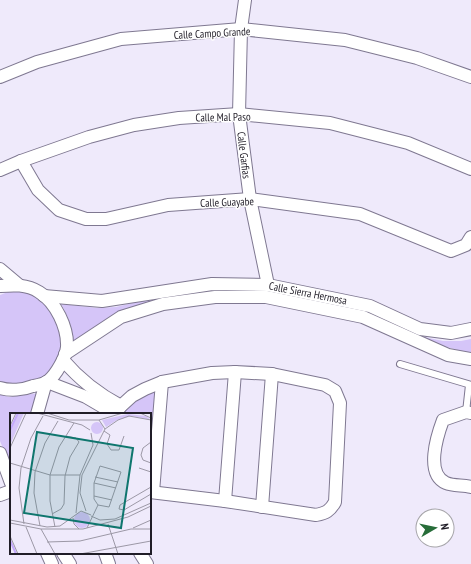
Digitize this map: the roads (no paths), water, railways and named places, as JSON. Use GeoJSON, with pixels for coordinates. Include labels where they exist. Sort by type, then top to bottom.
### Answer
{"type":"FeatureCollection","features":[{"type":"Feature","properties":{"kind":"street","name":"Calle Garfias"},"geometry":{"type":"LineString","coordinates":[[245,0],[241,29],[239,114],[250,199],[268,284]]}},
{"type":"Feature","properties":{"kind":"street","name":"Calle Campo Grande"},"geometry":{"type":"LineString","coordinates":[[0,77],[37,62],[121,39],[241,29],[345,40],[417,58],[471,77]]}},
{"type":"Feature","properties":{"kind":"street","name":"Calle Mal Paso"},"geometry":{"type":"LineString","coordinates":[[0,170],[89,137],[134,125],[179,118],[239,114],[330,123],[408,143],[471,169]]}},
{"type":"Feature","properties":{"kind":"street","name":"Calle Guayabe"},"geometry":{"type":"LineString","coordinates":[[21,161],[38,190],[59,210],[86,219],[106,219],[168,205],[250,199],[360,214],[451,251],[466,245],[471,237]]}},
{"type":"Feature","properties":{"kind":"street"},"geometry":{"type":"LineString","coordinates":[[0,269],[20,285],[39,292],[44,296],[54,305],[64,324],[67,347],[61,366],[47,382],[37,413]]}},
{"type":"Feature","properties":{"kind":"street","name":"Calle Sierra Hermosa"},"geometry":{"type":"LineString","coordinates":[[44,296],[102,301],[212,284],[268,284],[370,306],[420,329],[451,333],[471,330]]}},
{"type":"Feature","properties":{"kind":"street"},"geometry":{"type":"LineString","coordinates":[[0,286],[20,285]]}},
{"type":"Feature","properties":{"kind":"street","name":"Calle Sierra Hermosa"},"geometry":{"type":"LineString","coordinates":[[64,357],[121,317],[163,304],[215,297],[266,297],[363,317],[448,354],[471,359]]}},
{"type":"Feature","properties":{"kind":"street"},"geometry":{"type":"LineString","coordinates":[[64,357],[78,377],[104,396],[117,411]]}},
{"type":"Feature","properties":{"kind":"street"},"geometry":{"type":"LineString","coordinates":[[117,411],[132,396],[162,382],[212,373],[235,372],[272,374],[325,385],[335,391],[340,403],[335,502],[331,510],[323,514],[316,515],[152,492],[162,382]]}},
{"type":"Feature","properties":{"kind":"street"},"geometry":{"type":"LineString","coordinates":[[224,501],[235,372]]}},
{"type":"Feature","properties":{"kind":"street"},"geometry":{"type":"LineString","coordinates":[[262,507],[272,374]]}},
{"type":"Feature","properties":{"kind":"street"},"geometry":{"type":"LineString","coordinates":[[0,388],[7,390],[27,388],[47,382],[117,411]]}},
{"type":"Feature","properties":{"kind":"street"},"geometry":{"type":"LineString","coordinates":[[469,413],[443,420],[436,441],[434,459],[437,474],[446,483],[471,487]]}},
{"type":"Feature","properties":{"kind":"street"},"geometry":{"type":"LineString","coordinates":[[0,453],[10,480]]}},
{"type":"Feature","properties":{"kind":"street"},"geometry":{"type":"LineString","coordinates":[[0,495],[10,491]]}},
{"type":"Feature","properties":{"kind":"street"},"geometry":{"type":"LineString","coordinates":[[47,554],[52,564]]}},
{"type":"Feature","properties":{"kind":"street"},"geometry":{"type":"LineString","coordinates":[[64,554],[70,564]]}},
{"type":"Feature","properties":{"kind":"street"},"geometry":{"type":"LineString","coordinates":[[105,554],[109,564]]}},
{"type":"Feature","properties":{"kind":"street"},"geometry":{"type":"LineString","coordinates":[[141,554],[147,564]]}},
{"type":"Feature","properties":{"kind":"lane"},"geometry":{"type":"LineString","coordinates":[[400,364],[470,385],[469,413]]}}]}
